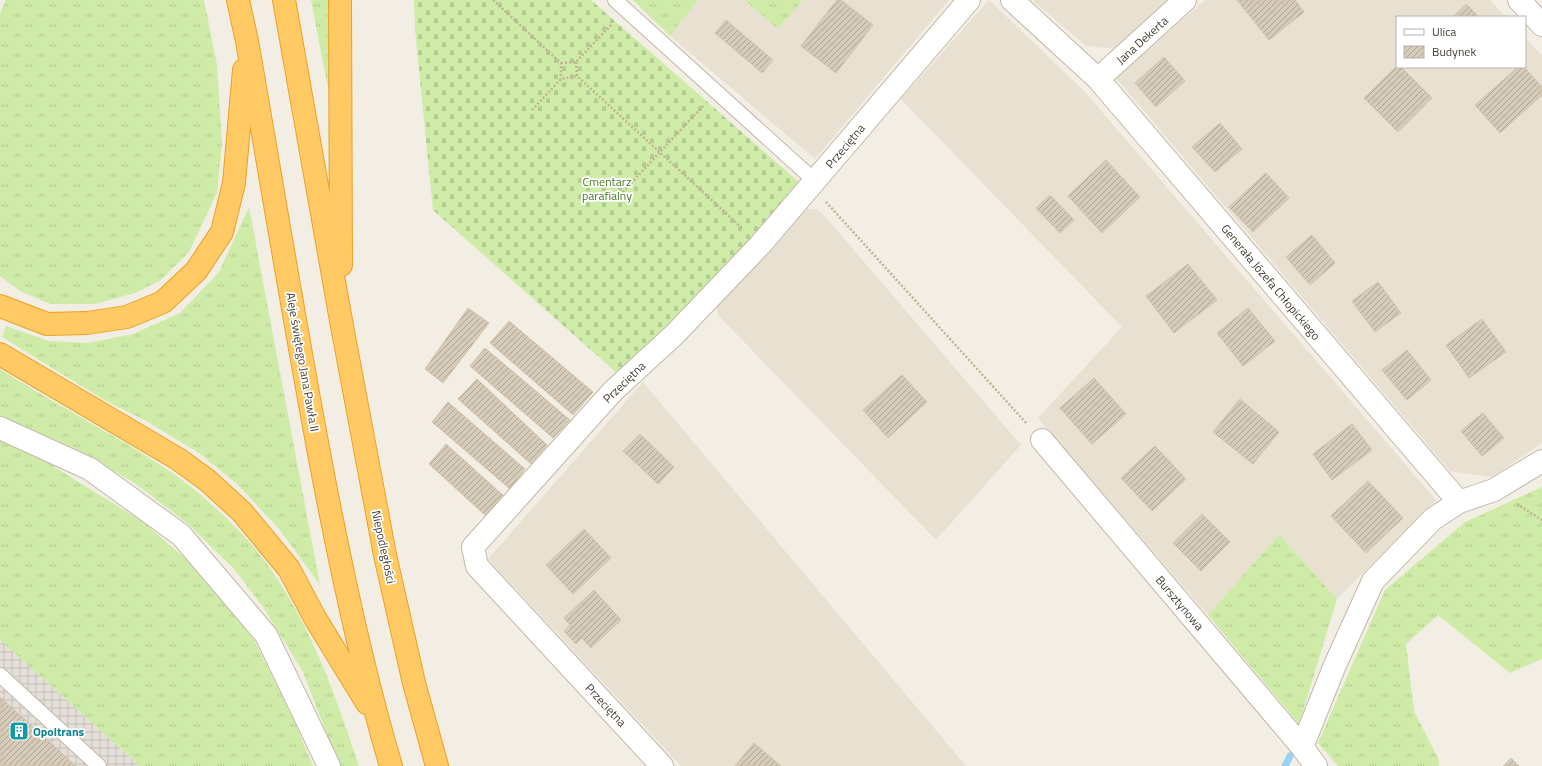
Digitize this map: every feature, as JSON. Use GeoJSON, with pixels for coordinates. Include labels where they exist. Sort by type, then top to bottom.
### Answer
{"type":"FeatureCollection","features":[{"type":"Feature","properties":{"kind":"highway","name":"Aleje świętego Jana Pawła II"},"geometry":{"type":"LineString","coordinates":[[238,0],[247,41],[305,379],[341,565],[378,721]]}},
{"type":"Feature","properties":{"kind":"highway"},"geometry":{"type":"LineString","coordinates":[[284,0],[342,326]]}},
{"type":"Feature","properties":{"kind":"highway"},"geometry":{"type":"LineString","coordinates":[[340,0],[342,326]]}},
{"type":"Feature","properties":{"kind":"highway"},"geometry":{"type":"LineString","coordinates":[[2,305],[47,324],[87,323],[127,317],[163,302],[196,271],[222,232],[234,183],[247,41]]}},
{"type":"Feature","properties":{"kind":"highway","name":"Niepodległości"},"geometry":{"type":"LineString","coordinates":[[342,326],[385,555],[414,683],[437,766]]}},
{"type":"Feature","properties":{"kind":"highway"},"geometry":{"type":"LineString","coordinates":[[0,354],[178,459],[207,480],[242,512],[289,569],[315,618],[378,721],[391,766]]}},
{"type":"Feature","properties":{"kind":"street","name":"Przeciętna"},"geometry":{"type":"LineString","coordinates":[[662,766],[477,566],[473,547],[613,391],[684,324],[760,245],[969,0]]}},
{"type":"Feature","properties":{"kind":"street","name":"Generała Józefa Chłopickiego"},"geometry":{"type":"LineString","coordinates":[[1012,0],[1098,79],[1459,502]]}},
{"type":"Feature","properties":{"kind":"street","name":"Jana Dekerta"},"geometry":{"type":"LineString","coordinates":[[1098,79],[1185,0]]}},
{"type":"Feature","properties":{"kind":"street"},"geometry":{"type":"LineString","coordinates":[[1519,0],[1542,25]]}},
{"type":"Feature","properties":{"kind":"street"},"geometry":{"type":"LineString","coordinates":[[0,428],[90,469],[181,535],[266,635],[329,766]]}},
{"type":"Feature","properties":{"kind":"street","name":"Bursztynowa"},"geometry":{"type":"LineString","coordinates":[[1042,440],[1302,747],[1316,766]]}},
{"type":"Feature","properties":{"kind":"street"},"geometry":{"type":"LineString","coordinates":[[1302,747],[1373,581],[1434,519],[1459,502],[1494,490],[1542,461]]}},
{"type":"Feature","properties":{"kind":"lane"},"geometry":{"type":"LineString","coordinates":[[615,0],[815,181]]}},
{"type":"Feature","properties":{"kind":"lane"},"geometry":{"type":"LineString","coordinates":[[0,675],[100,766]]}},
{"type":"Feature","properties":{"kind":"path"},"geometry":{"type":"LineString","coordinates":[[493,0],[561,63],[576,62],[615,21]]}},
{"type":"Feature","properties":{"kind":"path"},"geometry":{"type":"LineString","coordinates":[[576,62],[577,76],[748,234]]}},
{"type":"Feature","properties":{"kind":"path"},"geometry":{"type":"LineString","coordinates":[[561,63],[561,79]]}},
{"type":"Feature","properties":{"kind":"path"},"geometry":{"type":"LineString","coordinates":[[532,110],[561,79],[577,76]]}},
{"type":"Feature","properties":{"kind":"path"},"geometry":{"type":"LineString","coordinates":[[620,195],[703,106]]}},
{"type":"Feature","properties":{"kind":"path"},"geometry":{"type":"LineString","coordinates":[[815,181],[822,197],[1042,440]]}},
{"type":"Feature","properties":{"kind":"shaded area"},"geometry":{"type":"Polygon","coordinates":[[[698,0],[744,0],[778,29],[803,0],[949,0],[815,159],[670,36],[698,0]]]}},
{"type":"Feature","properties":{"kind":"shaded area"},"geometry":{"type":"Polygon","coordinates":[[[989,0],[1084,91],[1436,500],[1337,599],[1279,534],[1208,615],[1038,418],[1122,327],[901,99],[989,0]]]}},
{"type":"Feature","properties":{"kind":"shaded area"},"geometry":{"type":"Polygon","coordinates":[[[1032,0],[1168,0],[1116,49],[1086,46],[1032,0]]]}},
{"type":"Feature","properties":{"kind":"shaded area"},"geometry":{"type":"Polygon","coordinates":[[[1205,0],[1490,0],[1505,16],[1396,16],[1396,68],[1526,68],[1526,39],[1542,56],[1542,443],[1492,477],[1450,471],[1116,78],[1205,0]]]}},
{"type":"Feature","properties":{"kind":"shaded area"},"geometry":{"type":"Polygon","coordinates":[[[807,209],[816,209],[823,214],[1021,445],[936,540],[718,315],[717,308],[720,300],[797,215],[807,209]]]}},
{"type":"Feature","properties":{"kind":"shaded area"},"geometry":{"type":"Polygon","coordinates":[[[643,382],[966,766],[681,766],[488,559],[643,382]]]}},
{"type":"Feature","properties":{"kind":"shaded area"},"geometry":{"type":"Polygon","coordinates":[[[0,640],[140,766],[0,766],[0,640]]]}},
{"type":"Feature","properties":{"kind":"green space"},"geometry":{"type":"Polygon","coordinates":[[[6,0],[204,0],[217,65],[222,143],[217,193],[189,252],[161,280],[135,293],[95,304],[50,304],[20,291],[0,276],[0,13],[6,0]]]}},
{"type":"Feature","properties":{"kind":"green space"},"geometry":{"type":"Polygon","coordinates":[[[311,0],[328,0],[330,99],[311,0]]]}},
{"type":"Feature","properties":{"kind":"green space","name":"Cmentarz parafialny"},"geometry":{"type":"Polygon","coordinates":[[[414,0],[591,0],[800,183],[708,287],[619,375],[433,210],[415,29],[414,0]]]}},
{"type":"Feature","properties":{"kind":"green space"},"geometry":{"type":"Polygon","coordinates":[[[633,0],[698,0],[670,36],[633,0]]]}},
{"type":"Feature","properties":{"kind":"green space"},"geometry":{"type":"Polygon","coordinates":[[[744,0],[803,0],[778,29],[744,0]]]}},
{"type":"Feature","properties":{"kind":"green space"},"geometry":{"type":"Polygon","coordinates":[[[249,207],[320,585],[280,530],[238,485],[199,453],[146,421],[106,401],[2,337],[6,326],[49,341],[88,343],[133,334],[180,313],[219,272],[249,207]]]}},
{"type":"Feature","properties":{"kind":"green space"},"geometry":{"type":"Polygon","coordinates":[[[0,369],[129,445],[178,477],[210,503],[249,541],[275,575],[305,626],[340,709],[359,766],[339,766],[303,672],[263,607],[235,570],[188,524],[136,484],[76,449],[0,416],[0,369]]]}},
{"type":"Feature","properties":{"kind":"green space"},"geometry":{"type":"Polygon","coordinates":[[[0,432],[142,521],[204,575],[254,640],[292,716],[313,766],[140,766],[0,640],[0,432]]]}},
{"type":"Feature","properties":{"kind":"green space"},"geometry":{"type":"Polygon","coordinates":[[[1542,487],[1542,659],[1510,673],[1438,615],[1406,644],[1414,711],[1438,758],[1439,766],[1338,766],[1318,743],[1385,590],[1465,522],[1542,487]]]}},
{"type":"Feature","properties":{"kind":"green space"},"geometry":{"type":"Polygon","coordinates":[[[1279,534],[1337,599],[1299,724],[1208,615],[1279,534]]]}},
{"type":"Feature","properties":{"kind":"building"},"geometry":{"type":"Polygon","coordinates":[[[837,0],[841,0],[873,25],[836,73],[801,46],[837,0]]]}},
{"type":"Feature","properties":{"kind":"building"},"geometry":{"type":"Polygon","coordinates":[[[1237,0],[1295,0],[1304,12],[1269,40],[1237,0]]]}},
{"type":"Feature","properties":{"kind":"building"},"geometry":{"type":"Polygon","coordinates":[[[1466,4],[1478,16],[1454,16],[1466,4]]]}},
{"type":"Feature","properties":{"kind":"building"},"geometry":{"type":"Polygon","coordinates":[[[726,20],[773,60],[762,73],[715,33],[726,20]]]}},
{"type":"Feature","properties":{"kind":"building"},"geometry":{"type":"Polygon","coordinates":[[[1164,57],[1185,81],[1156,107],[1135,83],[1164,57]]]}},
{"type":"Feature","properties":{"kind":"building"},"geometry":{"type":"Polygon","coordinates":[[[1396,67],[1402,68],[1432,98],[1398,132],[1364,98],[1396,67]]]}},
{"type":"Feature","properties":{"kind":"building"},"geometry":{"type":"Polygon","coordinates":[[[1517,68],[1525,68],[1542,87],[1542,95],[1500,133],[1475,105],[1517,68]]]}},
{"type":"Feature","properties":{"kind":"building"},"geometry":{"type":"Polygon","coordinates":[[[1220,123],[1242,149],[1215,172],[1192,147],[1220,123]]]}},
{"type":"Feature","properties":{"kind":"building"},"geometry":{"type":"Polygon","coordinates":[[[1106,160],[1140,197],[1102,233],[1068,196],[1106,160]]]}},
{"type":"Feature","properties":{"kind":"building"},"geometry":{"type":"Polygon","coordinates":[[[1266,173],[1289,198],[1253,232],[1229,207],[1266,173]]]}},
{"type":"Feature","properties":{"kind":"building"},"geometry":{"type":"Polygon","coordinates":[[[1050,195],[1074,220],[1060,233],[1036,208],[1050,195]]]}},
{"type":"Feature","properties":{"kind":"building"},"geometry":{"type":"Polygon","coordinates":[[[1312,235],[1335,263],[1310,285],[1286,257],[1312,235]]]}},
{"type":"Feature","properties":{"kind":"building"},"geometry":{"type":"Polygon","coordinates":[[[1188,264],[1217,300],[1174,333],[1146,296],[1188,264]]]}},
{"type":"Feature","properties":{"kind":"building"},"geometry":{"type":"Polygon","coordinates":[[[1378,282],[1401,313],[1375,332],[1352,301],[1378,282]]]}},
{"type":"Feature","properties":{"kind":"building"},"geometry":{"type":"Polygon","coordinates":[[[468,308],[489,323],[443,383],[425,369],[468,308]]]}},
{"type":"Feature","properties":{"kind":"building"},"geometry":{"type":"Polygon","coordinates":[[[1248,308],[1275,341],[1243,366],[1217,333],[1248,308]]]}},
{"type":"Feature","properties":{"kind":"building"},"geometry":{"type":"Polygon","coordinates":[[[1482,319],[1506,352],[1469,378],[1446,345],[1482,319]]]}},
{"type":"Feature","properties":{"kind":"building"},"geometry":{"type":"Polygon","coordinates":[[[509,321],[593,392],[573,415],[490,343],[509,321]]]}},
{"type":"Feature","properties":{"kind":"building"},"geometry":{"type":"Polygon","coordinates":[[[485,348],[570,420],[553,438],[470,366],[485,348]]]}},
{"type":"Feature","properties":{"kind":"building"},"geometry":{"type":"Polygon","coordinates":[[[1407,350],[1431,380],[1407,400],[1382,370],[1407,350]]]}},
{"type":"Feature","properties":{"kind":"building"},"geometry":{"type":"Polygon","coordinates":[[[902,375],[927,402],[888,438],[863,410],[902,375]]]}},
{"type":"Feature","properties":{"kind":"building"},"geometry":{"type":"Polygon","coordinates":[[[1094,378],[1126,414],[1092,444],[1060,408],[1094,378]]]}},
{"type":"Feature","properties":{"kind":"building"},"geometry":{"type":"Polygon","coordinates":[[[477,379],[547,445],[531,464],[458,399],[477,379]]]}},
{"type":"Feature","properties":{"kind":"building"},"geometry":{"type":"Polygon","coordinates":[[[1240,399],[1279,432],[1253,464],[1213,432],[1240,399]]]}},
{"type":"Feature","properties":{"kind":"building"},"geometry":{"type":"Polygon","coordinates":[[[448,402],[525,469],[510,489],[432,422],[448,402]]]}},
{"type":"Feature","properties":{"kind":"building"},"geometry":{"type":"Polygon","coordinates":[[[1483,413],[1504,438],[1482,456],[1461,431],[1483,413]]]}},
{"type":"Feature","properties":{"kind":"building"},"geometry":{"type":"Polygon","coordinates":[[[1352,424],[1372,450],[1332,480],[1313,454],[1352,424]]]}},
{"type":"Feature","properties":{"kind":"building"},"geometry":{"type":"Polygon","coordinates":[[[640,434],[674,467],[658,484],[623,451],[640,434]]]}},
{"type":"Feature","properties":{"kind":"building"},"geometry":{"type":"Polygon","coordinates":[[[446,444],[505,497],[487,517],[429,464],[446,444]]]}},
{"type":"Feature","properties":{"kind":"building"},"geometry":{"type":"Polygon","coordinates":[[[1155,446],[1186,479],[1152,511],[1121,478],[1155,446]]]}},
{"type":"Feature","properties":{"kind":"building"},"geometry":{"type":"Polygon","coordinates":[[[1368,481],[1403,518],[1366,553],[1331,516],[1368,481]]]}},
{"type":"Feature","properties":{"kind":"building"},"geometry":{"type":"Polygon","coordinates":[[[1202,514],[1230,542],[1201,571],[1173,543],[1202,514]]]}},
{"type":"Feature","properties":{"kind":"building"},"geometry":{"type":"Polygon","coordinates":[[[584,529],[611,558],[573,594],[546,565],[584,529]]]}},
{"type":"Feature","properties":{"kind":"building"},"geometry":{"type":"Polygon","coordinates":[[[594,590],[621,620],[591,648],[582,638],[576,644],[564,631],[570,625],[564,618],[594,590]]]}},
{"type":"Feature","properties":{"kind":"building","name":"Opoltrans"},"geometry":{"type":"Polygon","coordinates":[[[0,697],[76,766],[0,766],[0,697]]]}},
{"type":"Feature","properties":{"kind":"building"},"geometry":{"type":"Polygon","coordinates":[[[754,743],[781,766],[735,766],[754,743]]]}},
{"type":"Feature","properties":{"kind":"building"},"geometry":{"type":"Polygon","coordinates":[[[1511,758],[1519,766],[1503,766],[1511,758]]]}},
{"type":"Feature","properties":{"kind":"waterway"},"geometry":{"type":"LineString","coordinates":[[1285,766],[1290,756]]}},
{"type":"Feature","properties":{"kind":"place","name":"Opoltrans"},"geometry":{"type":"Point","coordinates":[19,731]}}]}
